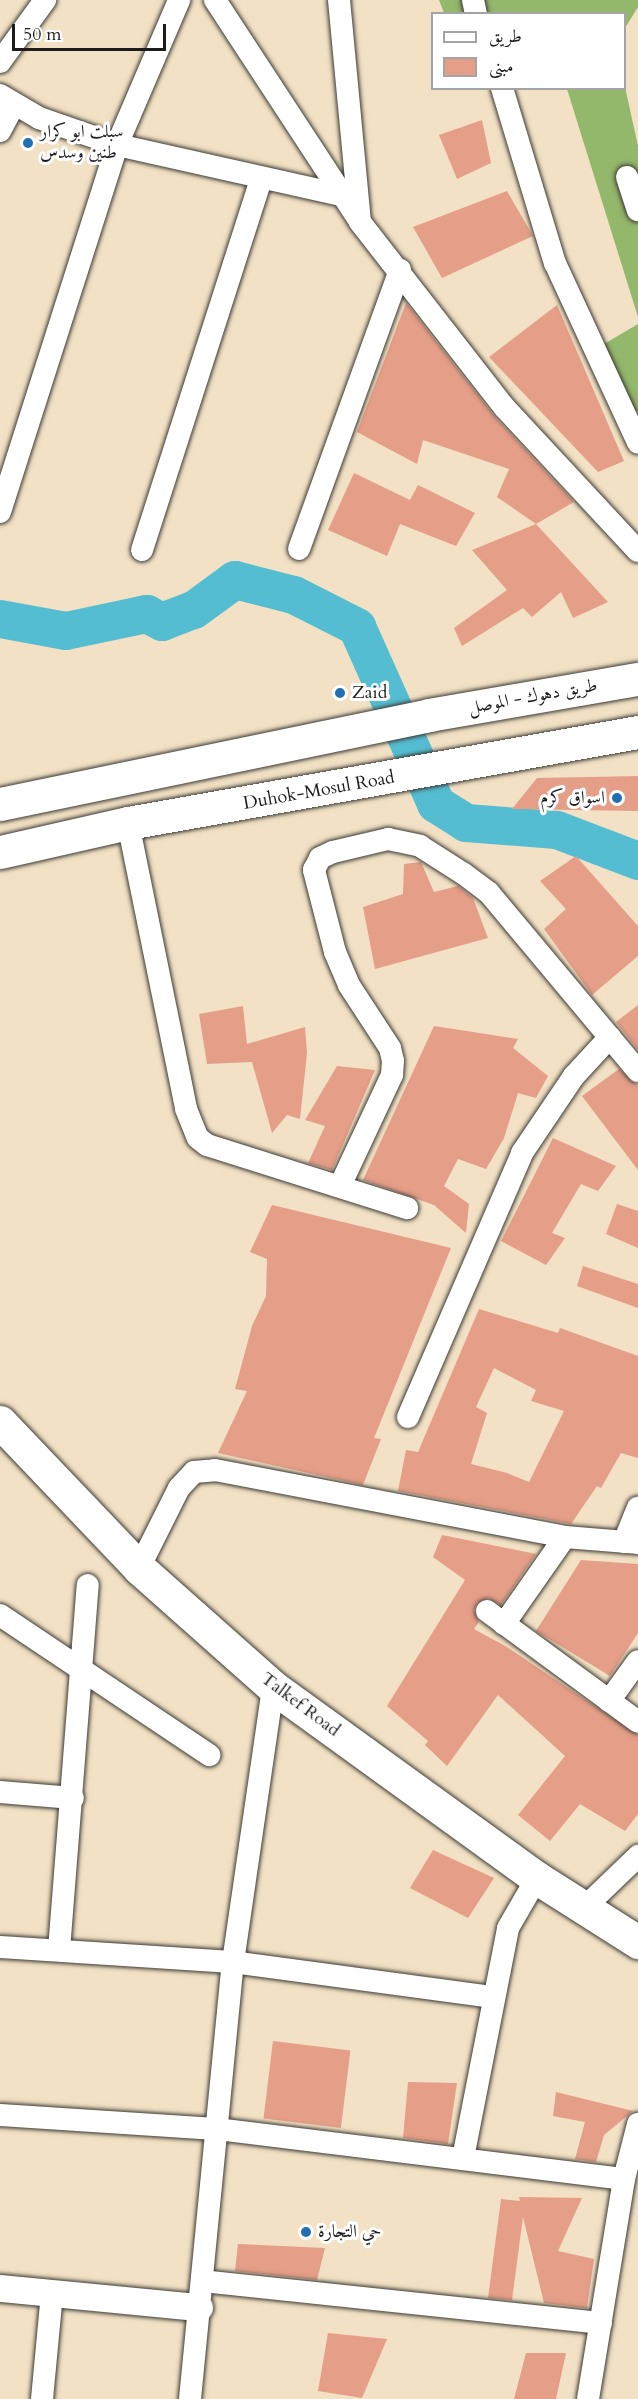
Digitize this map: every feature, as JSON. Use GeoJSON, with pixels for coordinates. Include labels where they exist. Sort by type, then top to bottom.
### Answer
{"type":"FeatureCollection","features":[{"type":"Feature","properties":{"kind":"main road","name":"طريق دهوك - الموصل"},"geometry":{"type":"LineString","coordinates":[[0,804],[429,714],[638,679]]}},
{"type":"Feature","properties":{"kind":"main road","name":"Duhok-Mosul Road"},"geometry":{"type":"LineString","coordinates":[[0,852],[128,823],[389,780],[638,732]]}},
{"type":"Feature","properties":{"kind":"main road","name":"Talkef Road"},"geometry":{"type":"LineString","coordinates":[[0,1422],[139,1568],[273,1687],[537,1878],[638,1942]]}},
{"type":"Feature","properties":{"kind":"street"},"geometry":{"type":"LineString","coordinates":[[0,62],[45,0]]}},
{"type":"Feature","properties":{"kind":"street"},"geometry":{"type":"LineString","coordinates":[[0,512],[117,145],[179,0]]}},
{"type":"Feature","properties":{"kind":"street"},"geometry":{"type":"LineString","coordinates":[[214,0],[360,222],[400,270],[505,408],[638,551]]}},
{"type":"Feature","properties":{"kind":"street"},"geometry":{"type":"LineString","coordinates":[[339,0],[360,222]]}},
{"type":"Feature","properties":{"kind":"street"},"geometry":{"type":"LineString","coordinates":[[503,90],[555,263],[638,443]]}},
{"type":"Feature","properties":{"kind":"street"},"geometry":{"type":"LineString","coordinates":[[0,131],[7,100],[39,118],[117,145],[261,180],[341,195]]}},
{"type":"Feature","properties":{"kind":"street"},"geometry":{"type":"LineString","coordinates":[[627,177],[638,210]]}},
{"type":"Feature","properties":{"kind":"street"},"geometry":{"type":"LineString","coordinates":[[142,550],[261,180]]}},
{"type":"Feature","properties":{"kind":"street"},"geometry":{"type":"LineString","coordinates":[[299,549],[400,270]]}},
{"type":"Feature","properties":{"kind":"street"},"geometry":{"type":"LineString","coordinates":[[128,823],[186,1109],[198,1138],[207,1145],[407,1208]]}},
{"type":"Feature","properties":{"kind":"street"},"geometry":{"type":"LineString","coordinates":[[340,1186],[392,1075],[393,1061],[335,952],[314,870],[320,858],[388,839],[420,846],[489,893],[638,1071]]}},
{"type":"Feature","properties":{"kind":"street"},"geometry":{"type":"LineString","coordinates":[[408,1417],[522,1153],[574,1076],[610,1037]]}},
{"type":"Feature","properties":{"kind":"street"},"geometry":{"type":"LineString","coordinates":[[139,1568],[179,1488],[194,1472],[215,1470],[565,1537],[631,1543],[638,1508]]}},
{"type":"Feature","properties":{"kind":"street"},"geometry":{"type":"LineString","coordinates":[[565,1537],[495,1618],[638,1722]]}},
{"type":"Feature","properties":{"kind":"street"},"geometry":{"type":"LineString","coordinates":[[59,1950],[73,1798],[88,1585]]}},
{"type":"Feature","properties":{"kind":"street"},"geometry":{"type":"LineString","coordinates":[[0,1616],[209,1755]]}},
{"type":"Feature","properties":{"kind":"street"},"geometry":{"type":"LineString","coordinates":[[609,1701],[638,1661]]}},
{"type":"Feature","properties":{"kind":"street"},"geometry":{"type":"LineString","coordinates":[[190,2399],[233,1962],[273,1687]]}},
{"type":"Feature","properties":{"kind":"street"},"geometry":{"type":"LineString","coordinates":[[0,1792],[73,1798]]}},
{"type":"Feature","properties":{"kind":"street"},"geometry":{"type":"LineString","coordinates":[[585,1907],[638,1856]]}},
{"type":"Feature","properties":{"kind":"street"},"geometry":{"type":"LineString","coordinates":[[463,2158],[492,1996],[508,1928],[537,1878]]}},
{"type":"Feature","properties":{"kind":"street"},"geometry":{"type":"LineString","coordinates":[[0,1947],[233,1962],[492,1996]]}},
{"type":"Feature","properties":{"kind":"street"},"geometry":{"type":"LineString","coordinates":[[0,2115],[217,2128],[624,2179]]}},
{"type":"Feature","properties":{"kind":"street"},"geometry":{"type":"LineString","coordinates":[[588,2399],[624,2179],[638,2124]]}},
{"type":"Feature","properties":{"kind":"street"},"geometry":{"type":"LineString","coordinates":[[202,2281],[601,2323]]}},
{"type":"Feature","properties":{"kind":"street"},"geometry":{"type":"LineString","coordinates":[[0,2288],[199,2307]]}},
{"type":"Feature","properties":{"kind":"street"},"geometry":{"type":"LineString","coordinates":[[42,2399],[52,2293]]}},
{"type":"Feature","properties":{"kind":"green space"},"geometry":{"type":"Polygon","coordinates":[[[439,0],[638,0],[638,7],[626,26],[626,12],[444,12],[439,0]]]}},
{"type":"Feature","properties":{"kind":"green space"},"geometry":{"type":"Polygon","coordinates":[[[567,90],[626,90],[638,146],[638,317],[567,90]]]}},
{"type":"Feature","properties":{"kind":"green space"},"geometry":{"type":"Polygon","coordinates":[[[638,324],[638,411],[630,412],[604,344],[638,324]]]}},
{"type":"Feature","properties":{"kind":"building"},"geometry":{"type":"Polygon","coordinates":[[[482,120],[491,163],[457,179],[439,135],[482,120]]]}},
{"type":"Feature","properties":{"kind":"building"},"geometry":{"type":"Polygon","coordinates":[[[507,191],[533,236],[442,278],[413,227],[507,191]]]}},
{"type":"Feature","properties":{"kind":"building"},"geometry":{"type":"Polygon","coordinates":[[[406,303],[495,417],[574,502],[536,524],[497,497],[509,469],[423,440],[417,464],[357,432],[406,303]]]}},
{"type":"Feature","properties":{"kind":"building"},"geometry":{"type":"Polygon","coordinates":[[[557,305],[624,461],[598,472],[489,357],[557,305]]]}},
{"type":"Feature","properties":{"kind":"building"},"geometry":{"type":"Polygon","coordinates":[[[354,473],[410,500],[418,485],[475,513],[456,546],[400,524],[387,556],[328,530],[354,473]]]}},
{"type":"Feature","properties":{"kind":"building"},"geometry":{"type":"Polygon","coordinates":[[[536,524],[608,602],[573,618],[561,592],[532,617],[523,608],[462,646],[454,628],[507,590],[472,550],[536,524]]]}},
{"type":"Feature","properties":{"kind":"building"},"geometry":{"type":"Polygon","coordinates":[[[638,776],[638,811],[512,809],[537,778],[638,776]]]}},
{"type":"Feature","properties":{"kind":"building"},"geometry":{"type":"Polygon","coordinates":[[[576,856],[638,926],[638,956],[592,995],[544,929],[566,909],[540,881],[576,856]]]}},
{"type":"Feature","properties":{"kind":"building"},"geometry":{"type":"Polygon","coordinates":[[[421,862],[434,892],[458,886],[473,898],[488,938],[375,969],[363,907],[403,894],[404,864],[421,862]]]}},
{"type":"Feature","properties":{"kind":"building"},"geometry":{"type":"Polygon","coordinates":[[[638,1005],[638,1050],[616,1022],[638,1005]]]}},
{"type":"Feature","properties":{"kind":"building"},"geometry":{"type":"Polygon","coordinates":[[[243,1006],[247,1044],[305,1027],[307,1053],[300,1119],[287,1115],[272,1133],[252,1062],[207,1064],[199,1014],[243,1006]]]}},
{"type":"Feature","properties":{"kind":"building"},"geometry":{"type":"Polygon","coordinates":[[[434,1026],[518,1039],[513,1048],[548,1076],[536,1098],[518,1093],[504,1138],[486,1169],[458,1159],[444,1186],[469,1204],[466,1233],[434,1205],[363,1180],[434,1026]]]}},
{"type":"Feature","properties":{"kind":"building"},"geometry":{"type":"Polygon","coordinates":[[[337,1066],[375,1070],[332,1170],[308,1163],[325,1126],[305,1120],[337,1066]]]}},
{"type":"Feature","properties":{"kind":"building"},"geometry":{"type":"Polygon","coordinates":[[[619,1069],[638,1086],[638,1170],[582,1096],[619,1069]]]}},
{"type":"Feature","properties":{"kind":"building"},"geometry":{"type":"Polygon","coordinates":[[[553,1138],[616,1166],[598,1191],[581,1184],[552,1233],[565,1238],[546,1265],[501,1241],[553,1138]]]}},
{"type":"Feature","properties":{"kind":"building"},"geometry":{"type":"Polygon","coordinates":[[[617,1204],[638,1211],[638,1248],[606,1234],[617,1204]]]}},
{"type":"Feature","properties":{"kind":"building"},"geometry":{"type":"Polygon","coordinates":[[[272,1205],[451,1248],[374,1438],[381,1439],[363,1485],[218,1453],[247,1391],[235,1389],[252,1326],[266,1296],[267,1259],[250,1252],[272,1205]]]}},
{"type":"Feature","properties":{"kind":"building"},"geometry":{"type":"Polygon","coordinates":[[[583,1266],[638,1284],[638,1308],[577,1286],[583,1266]]]}},
{"type":"Feature","properties":{"kind":"building"},"geometry":{"type":"Polygon","coordinates":[[[479,1309],[558,1333],[560,1328],[638,1356],[638,1458],[621,1453],[601,1488],[597,1486],[571,1524],[398,1491],[406,1450],[418,1452],[479,1309]],[[494,1368],[476,1407],[487,1413],[471,1464],[507,1473],[529,1482],[564,1411],[531,1401],[536,1390],[494,1368]]]}},
{"type":"Feature","properties":{"kind":"building"},"geometry":{"type":"Polygon","coordinates":[[[442,1535],[536,1554],[501,1605],[488,1598],[477,1603],[474,1610],[479,1622],[474,1629],[507,1647],[638,1735],[638,1814],[625,1831],[580,1804],[550,1841],[518,1815],[565,1756],[498,1695],[447,1766],[425,1745],[428,1741],[387,1706],[465,1580],[433,1557],[442,1535]]]}},
{"type":"Feature","properties":{"kind":"building"},"geometry":{"type":"Polygon","coordinates":[[[581,1560],[638,1564],[638,1633],[610,1676],[536,1631],[581,1560]]]}},
{"type":"Feature","properties":{"kind":"building"},"geometry":{"type":"Polygon","coordinates":[[[433,1850],[494,1878],[468,1918],[410,1888],[433,1850]]]}},
{"type":"Feature","properties":{"kind":"building"},"geometry":{"type":"Polygon","coordinates":[[[273,2041],[350,2051],[341,2128],[263,2118],[273,2041]]]}},
{"type":"Feature","properties":{"kind":"building"},"geometry":{"type":"Polygon","coordinates":[[[408,2082],[457,2083],[448,2144],[403,2138],[408,2082]]]}},
{"type":"Feature","properties":{"kind":"building"},"geometry":{"type":"Polygon","coordinates":[[[556,2092],[633,2111],[604,2135],[596,2162],[575,2159],[585,2122],[553,2116],[556,2092]]]}},
{"type":"Feature","properties":{"kind":"building"},"geometry":{"type":"Polygon","coordinates":[[[519,2197],[582,2198],[558,2251],[594,2259],[587,2308],[544,2303],[523,2217],[512,2300],[488,2298],[501,2199],[520,2201],[519,2197]]]}},
{"type":"Feature","properties":{"kind":"building"},"geometry":{"type":"Polygon","coordinates":[[[238,2244],[325,2248],[317,2280],[235,2271],[238,2244]]]}},
{"type":"Feature","properties":{"kind":"building"},"geometry":{"type":"Polygon","coordinates":[[[328,2333],[387,2339],[362,2398],[318,2391],[328,2333]]]}},
{"type":"Feature","properties":{"kind":"building"},"geometry":{"type":"Polygon","coordinates":[[[526,2353],[566,2353],[556,2399],[514,2399],[526,2353]]]}},
{"type":"Feature","properties":{"kind":"waterway"},"geometry":{"type":"LineString","coordinates":[[0,619],[66,631],[147,614],[162,622],[194,610],[235,580],[294,595],[357,627],[436,804],[466,823],[557,830],[638,861]]}},
{"type":"Feature","properties":{"kind":"place","name":"سبلت ابو كرار طنين وسدس"},"geometry":{"type":"Point","coordinates":[28,143]}},
{"type":"Feature","properties":{"kind":"place","name":"Zaid"},"geometry":{"type":"Point","coordinates":[340,693]}},
{"type":"Feature","properties":{"kind":"place","name":"اسواق كرم"},"geometry":{"type":"Point","coordinates":[617,798]}},
{"type":"Feature","properties":{"kind":"place","name":"حي التجارة"},"geometry":{"type":"Point","coordinates":[306,2232]}}]}
